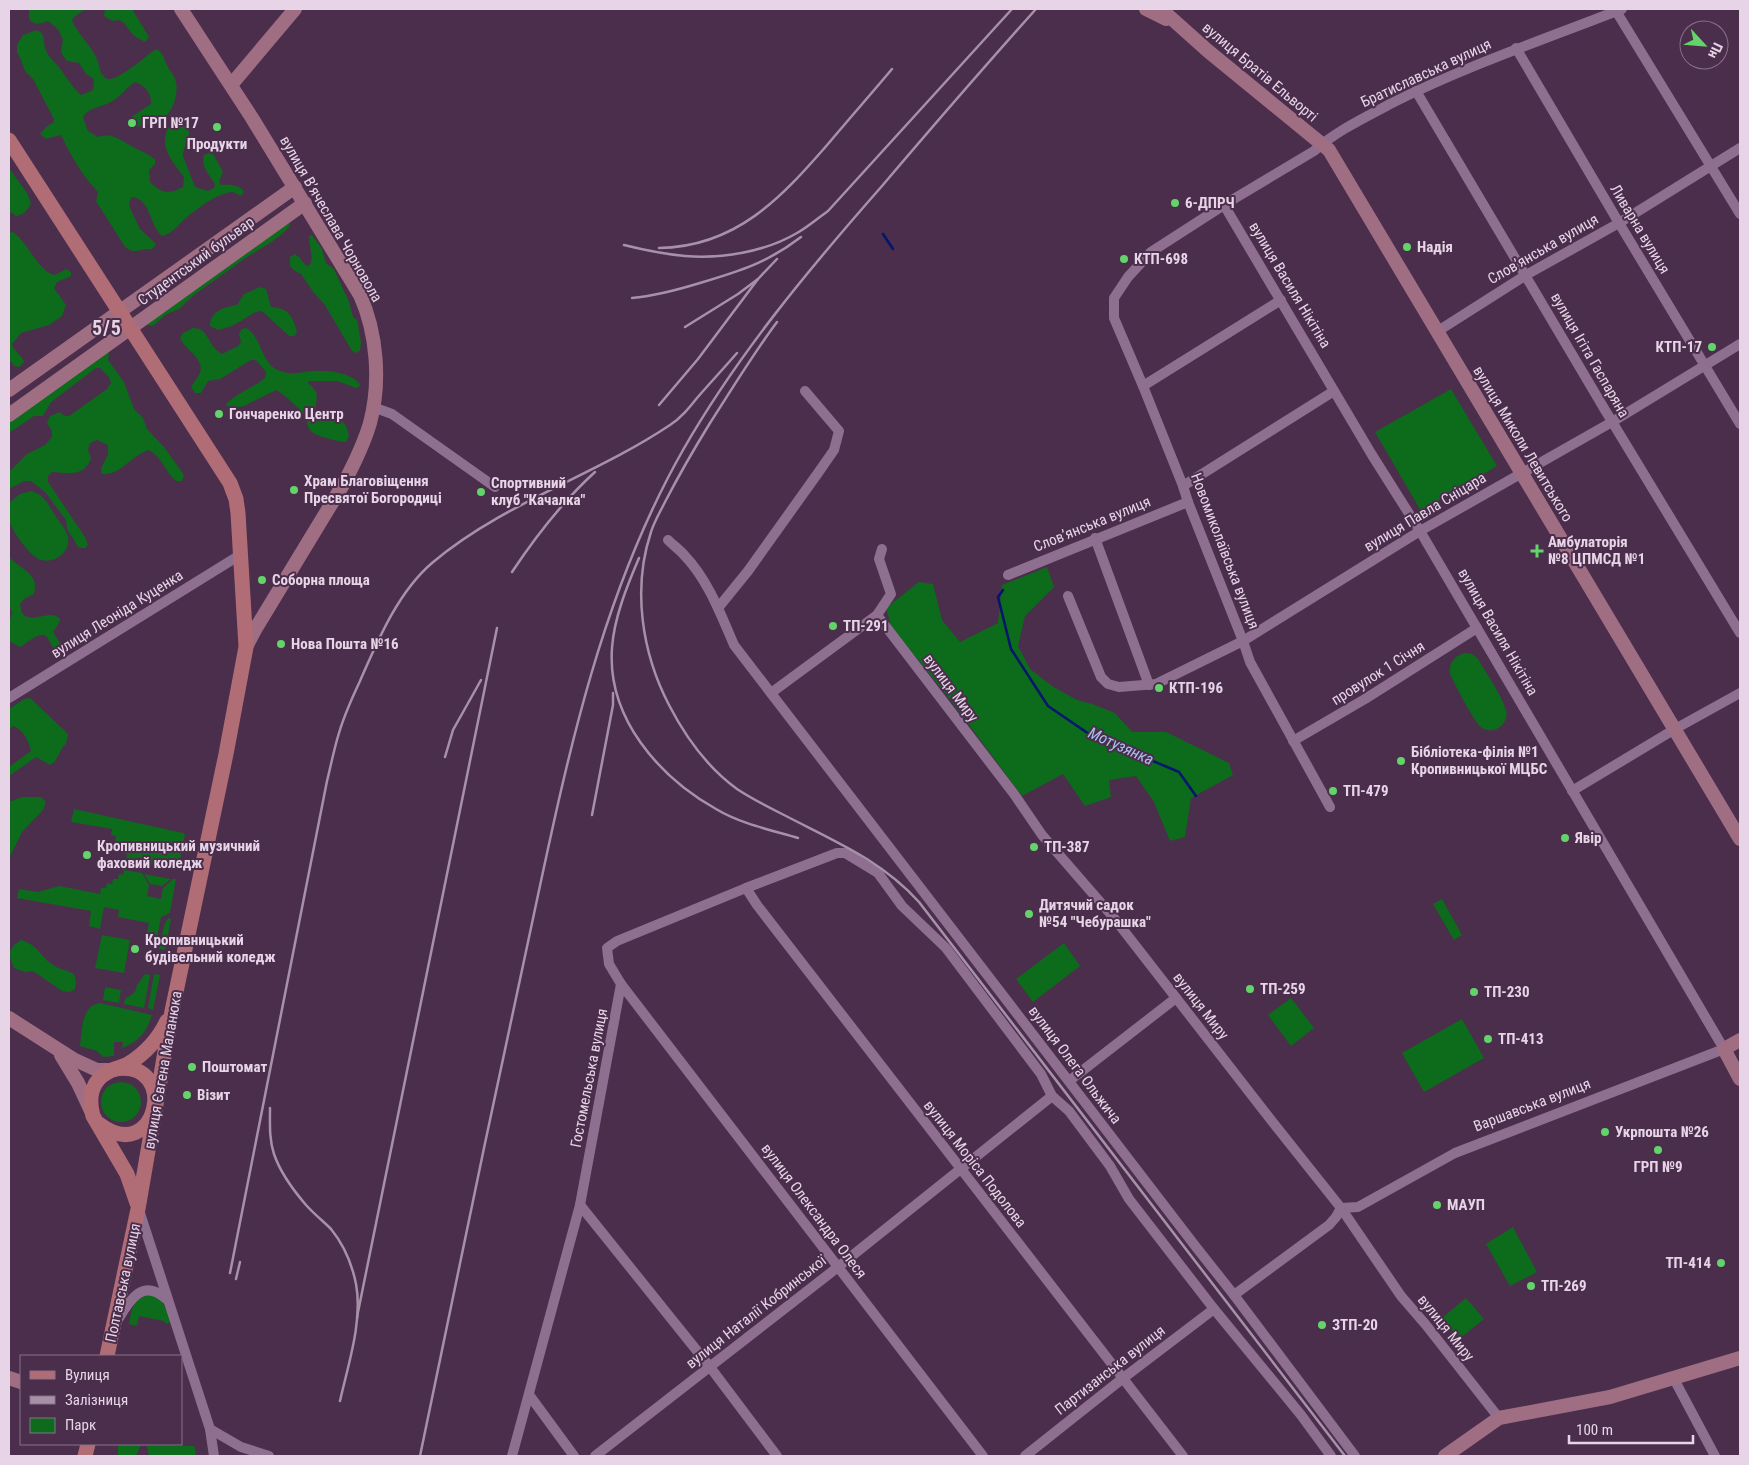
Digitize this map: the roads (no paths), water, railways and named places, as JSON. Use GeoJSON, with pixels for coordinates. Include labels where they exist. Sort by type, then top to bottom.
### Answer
{"type":"FeatureCollection","features":[{"type":"Feature","properties":{"kind":"main road","name":"вулиця Вʼячеслава Чорновола"},"geometry":{"type":"LineString","coordinates":[[181,9],[305,203],[352,282],[366,309],[371,324],[376,370],[374,407],[363,442],[344,483],[246,647]]}},
{"type":"Feature","properties":{"kind":"main road"},"geometry":{"type":"LineString","coordinates":[[231,85],[295,9]]}},
{"type":"Feature","properties":{"kind":"main road","name":"вулиця Братів Ельворті"},"geometry":{"type":"LineString","coordinates":[[1146,9],[1178,25]]}},
{"type":"Feature","properties":{"kind":"main road","name":"вулиця Братів Ельворті"},"geometry":{"type":"LineString","coordinates":[[1161,9],[1306,132],[1322,143]]}},
{"type":"Feature","properties":{"kind":"main road","name":"вулиця Євгена Маланюка"},"geometry":{"type":"LineString","coordinates":[[9,140],[230,482],[236,498],[246,647],[226,754],[172,1010],[138,1209]]}},
{"type":"Feature","properties":{"kind":"main road","name":"вулиця Миколи Левитського"},"geometry":{"type":"LineString","coordinates":[[1322,143],[1335,158],[1740,839]]}},
{"type":"Feature","properties":{"kind":"main road","name":"Студентський бульвар"},"geometry":{"type":"LineString","coordinates":[[9,390],[294,187]]}},
{"type":"Feature","properties":{"kind":"main road","name":"Студентський бульвар"},"geometry":{"type":"LineString","coordinates":[[9,415],[305,203]]}},
{"type":"Feature","properties":{"kind":"main road"},"geometry":{"type":"LineString","coordinates":[[9,1018],[59,1052],[97,1070],[114,1070],[125,1069],[132,1070],[145,1078],[153,1090],[155,1108],[141,1129],[127,1134],[107,1131],[99,1124],[93,1116],[90,1106],[90,1095],[100,1077],[114,1070],[128,1063],[152,1045],[172,1010]]}},
{"type":"Feature","properties":{"kind":"main road","name":"Варшавська вулиця"},"geometry":{"type":"LineString","coordinates":[[1724,1049],[1740,1040]]}},
{"type":"Feature","properties":{"kind":"main road","name":"вулиця Василя Нікітіна"},"geometry":{"type":"LineString","coordinates":[[1724,1049],[1740,1079]]}},
{"type":"Feature","properties":{"kind":"main road"},"geometry":{"type":"LineString","coordinates":[[59,1052],[78,1083],[93,1116],[127,1174],[138,1209]]}},
{"type":"Feature","properties":{"kind":"main road","name":"Полтавська вулиця"},"geometry":{"type":"LineString","coordinates":[[107,1355],[138,1209]]}},
{"type":"Feature","properties":{"kind":"main road"},"geometry":{"type":"LineString","coordinates":[[1445,1456],[1499,1418],[1610,1397],[1740,1358]]}},
{"type":"Feature","properties":{"kind":"street","name":"Братиславська вулиця"},"geometry":{"type":"LineString","coordinates":[[1114,298],[1128,277],[1151,252],[1224,205],[1314,151],[1322,143],[1378,111],[1416,91],[1516,48],[1619,10]]}},
{"type":"Feature","properties":{"kind":"street"},"geometry":{"type":"LineString","coordinates":[[1619,10],[1740,214]]}},
{"type":"Feature","properties":{"kind":"street","name":"Ливарна вулиця"},"geometry":{"type":"LineString","coordinates":[[1516,48],[1740,424]]}},
{"type":"Feature","properties":{"kind":"street","name":"вулиця Ігіта Гаспаряна"},"geometry":{"type":"LineString","coordinates":[[1416,91],[1612,422],[1740,633]]}},
{"type":"Feature","properties":{"kind":"street","name":"Словʼянська вулиця"},"geometry":{"type":"LineString","coordinates":[[1438,331],[1526,275],[1619,223],[1740,148]]}},
{"type":"Feature","properties":{"kind":"street","name":"вулиця Василя Нікітіна"},"geometry":{"type":"LineString","coordinates":[[1224,205],[1334,391],[1420,531],[1724,1049]]}},
{"type":"Feature","properties":{"kind":"street","name":"Новомиколаївська вулиця"},"geometry":{"type":"LineString","coordinates":[[1114,298],[1114,318],[1183,486],[1250,662],[1330,808]]}},
{"type":"Feature","properties":{"kind":"street"},"geometry":{"type":"LineString","coordinates":[[1143,386],[1281,300]]}},
{"type":"Feature","properties":{"kind":"street","name":"вулиця Павла Сніцара"},"geometry":{"type":"LineString","coordinates":[[1068,596],[1101,677],[1108,684],[1119,687],[1156,684],[1243,641],[1420,531],[1612,422],[1740,344]]}},
{"type":"Feature","properties":{"kind":"street"},"geometry":{"type":"LineString","coordinates":[[718,608],[748,571],[834,450],[839,431],[804,391]]}},
{"type":"Feature","properties":{"kind":"street"},"geometry":{"type":"LineString","coordinates":[[1183,486],[1334,391]]}},
{"type":"Feature","properties":{"kind":"street"},"geometry":{"type":"LineString","coordinates":[[374,407],[392,414],[495,487]]}},
{"type":"Feature","properties":{"kind":"street","name":"Словʼянська вулиця"},"geometry":{"type":"LineString","coordinates":[[1008,575],[1188,502]]}},
{"type":"Feature","properties":{"kind":"street"},"geometry":{"type":"LineString","coordinates":[[1096,538],[1148,685]]}},
{"type":"Feature","properties":{"kind":"street","name":"вулиця Олега Ольжича"},"geometry":{"type":"LineString","coordinates":[[668,540],[686,557],[704,583],[718,608],[734,645],[1184,1233],[1234,1295],[1355,1456]]}},
{"type":"Feature","properties":{"kind":"street"},"geometry":{"type":"LineString","coordinates":[[771,693],[877,615],[891,594],[879,559],[882,549]]}},
{"type":"Feature","properties":{"kind":"street","name":"вулиця Леоніда Куценка"},"geometry":{"type":"LineString","coordinates":[[9,698],[240,555]]}},
{"type":"Feature","properties":{"kind":"street","name":"вулиця Миру"},"geometry":{"type":"LineString","coordinates":[[877,615],[1014,794],[1042,835],[1114,918],[1341,1208],[1401,1296],[1499,1418]]}},
{"type":"Feature","properties":{"kind":"street","name":"провулок 1 Січня"},"geometry":{"type":"LineString","coordinates":[[1293,741],[1365,699],[1477,628]]}},
{"type":"Feature","properties":{"kind":"street"},"geometry":{"type":"LineString","coordinates":[[1572,791],[1675,729],[1740,693]]}},
{"type":"Feature","properties":{"kind":"street"},"geometry":{"type":"LineString","coordinates":[[621,984],[609,964],[607,948],[618,941],[746,888],[837,854],[845,853],[878,873],[902,906],[946,948],[1041,1074],[1052,1096],[1069,1111],[1110,1166],[1129,1199],[1214,1309],[1301,1415],[1330,1456]]}},
{"type":"Feature","properties":{"kind":"street","name":"вулиця Моріса Подолова"},"geometry":{"type":"LineString","coordinates":[[746,888],[757,906],[960,1170],[1183,1456]]}},
{"type":"Feature","properties":{"kind":"street","name":"Гостомельська вулиця"},"geometry":{"type":"LineString","coordinates":[[512,1456],[530,1396],[580,1205],[621,984]]}},
{"type":"Feature","properties":{"kind":"street","name":"вулиця Олександра Олеся"},"geometry":{"type":"LineString","coordinates":[[621,984],[982,1456]]}},
{"type":"Feature","properties":{"kind":"street"},"geometry":{"type":"LineString","coordinates":[[1069,1081],[1176,998]]}},
{"type":"Feature","properties":{"kind":"street","name":"Варшавська вулиця"},"geometry":{"type":"LineString","coordinates":[[1341,1208],[1346,1209],[1358,1206],[1455,1153],[1724,1049]]}},
{"type":"Feature","properties":{"kind":"street","name":"вулиця Наталії Кобринської"},"geometry":{"type":"LineString","coordinates":[[595,1456],[838,1267],[1052,1096]]}},
{"type":"Feature","properties":{"kind":"street"},"geometry":{"type":"LineString","coordinates":[[580,1205],[710,1367],[776,1456]]}},
{"type":"Feature","properties":{"kind":"street"},"geometry":{"type":"LineString","coordinates":[[1234,1295],[1329,1225],[1341,1208]]}},
{"type":"Feature","properties":{"kind":"street","name":"вулиця Євгена Маланюка"},"geometry":{"type":"LineString","coordinates":[[138,1209],[210,1429],[214,1456]]}},
{"type":"Feature","properties":{"kind":"street"},"geometry":{"type":"LineString","coordinates":[[115,1324],[132,1298],[138,1293],[150,1290],[167,1300]]}},
{"type":"Feature","properties":{"kind":"street","name":"Партизанська вулиця"},"geometry":{"type":"LineString","coordinates":[[1025,1456],[1214,1309]]}},
{"type":"Feature","properties":{"kind":"street"},"geometry":{"type":"LineString","coordinates":[[1674,1379],[1715,1456]]}},
{"type":"Feature","properties":{"kind":"street"},"geometry":{"type":"LineString","coordinates":[[530,1396],[574,1456]]}},
{"type":"Feature","properties":{"kind":"street"},"geometry":{"type":"LineString","coordinates":[[210,1429],[241,1447],[269,1456]]}},
{"type":"Feature","properties":{"kind":"waterway","name":"Мотузянка"},"geometry":{"type":"LineString","coordinates":[[883,234],[893,249]]}},
{"type":"Feature","properties":{"kind":"waterway","name":"Мотузянка"},"geometry":{"type":"LineString","coordinates":[[1003,590],[998,597],[1011,649],[1048,706],[1089,734],[1179,772],[1196,796]]}},
{"type":"Feature","properties":{"kind":"railway"},"geometry":{"type":"LineString","coordinates":[[624,245],[677,255],[699,257],[728,255],[771,245],[801,231],[828,211],[1012,9]]}},
{"type":"Feature","properties":{"kind":"railway"},"geometry":{"type":"LineString","coordinates":[[420,1456],[555,815],[570,752],[606,628],[628,567],[653,508],[704,414],[776,313],[828,249],[1036,9]]}},
{"type":"Feature","properties":{"kind":"railway"},"geometry":{"type":"LineString","coordinates":[[659,248],[686,245],[711,239],[734,229],[755,216],[793,183],[892,69]]}},
{"type":"Feature","properties":{"kind":"railway"},"geometry":{"type":"LineString","coordinates":[[632,298],[674,290],[741,270],[765,260],[801,237]]}},
{"type":"Feature","properties":{"kind":"railway"},"geometry":{"type":"LineString","coordinates":[[685,327],[738,294],[758,279],[777,259]]}},
{"type":"Feature","properties":{"kind":"railway"},"geometry":{"type":"LineString","coordinates":[[659,405],[698,359],[758,279]]}},
{"type":"Feature","properties":{"kind":"railway"},"geometry":{"type":"LineString","coordinates":[[777,322],[710,423],[670,492],[651,532],[642,576],[643,620],[652,664],[669,705],[698,751],[726,781],[766,806],[856,852],[889,874],[919,902],[1345,1456]]}},
{"type":"Feature","properties":{"kind":"railway"},"geometry":{"type":"LineString","coordinates":[[230,1273],[334,751],[348,707],[390,618],[399,602],[420,575],[459,542],[518,506],[611,460],[670,425],[685,413],[737,353]]}},
{"type":"Feature","properties":{"kind":"railway"},"geometry":{"type":"LineString","coordinates":[[512,572],[550,519],[595,472]]}},
{"type":"Feature","properties":{"kind":"railway"},"geometry":{"type":"LineString","coordinates":[[639,558],[618,614],[612,648],[613,674],[618,698],[628,721],[641,743],[657,762],[695,796],[736,819],[798,838]]}},
{"type":"Feature","properties":{"kind":"railway"},"geometry":{"type":"LineString","coordinates":[[357,1317],[497,628]]}},
{"type":"Feature","properties":{"kind":"railway"},"geometry":{"type":"LineString","coordinates":[[445,757],[453,730],[481,680]]}},
{"type":"Feature","properties":{"kind":"railway"},"geometry":{"type":"LineString","coordinates":[[592,815],[613,705],[613,693]]}},
{"type":"Feature","properties":{"kind":"railway"},"geometry":{"type":"LineString","coordinates":[[270,1108],[271,1143],[280,1168],[301,1200],[336,1235],[350,1262],[356,1284],[358,1298],[356,1328],[340,1401]]}},
{"type":"Feature","properties":{"kind":"railway"},"geometry":{"type":"LineString","coordinates":[[236,1279],[240,1262]]}},
{"type":"Feature","properties":{"kind":"place","name":"ГРП №17"},"geometry":{"type":"Point","coordinates":[132,123]}},
{"type":"Feature","properties":{"kind":"place","name":"Продукти"},"geometry":{"type":"Point","coordinates":[217,127]}},
{"type":"Feature","properties":{"kind":"place","name":"6-ДПРЧ"},"geometry":{"type":"Point","coordinates":[1175,203]}},
{"type":"Feature","properties":{"kind":"place","name":"Надія"},"geometry":{"type":"Point","coordinates":[1407,247]}},
{"type":"Feature","properties":{"kind":"place","name":"КТП-698"},"geometry":{"type":"Point","coordinates":[1124,259]}},
{"type":"Feature","properties":{"kind":"place","name":"КТП-17"},"geometry":{"type":"Point","coordinates":[1712,347]}},
{"type":"Feature","properties":{"kind":"place","name":"Гончаренко Центр"},"geometry":{"type":"Point","coordinates":[219,414]}},
{"type":"Feature","properties":{"kind":"place","name":"Храм Благовіщення Пресвятої Богородиці"},"geometry":{"type":"Point","coordinates":[294,490]}},
{"type":"Feature","properties":{"kind":"place","name":"Спортивний клуб \"Качалка\""},"geometry":{"type":"Point","coordinates":[481,492]}},
{"type":"Feature","properties":{"kind":"place","name":"Амбулаторія №8 ЦПМСД №1"},"geometry":{"type":"Point","coordinates":[1537,551]}},
{"type":"Feature","properties":{"kind":"place","name":"Соборна площа"},"geometry":{"type":"Point","coordinates":[262,580]}},
{"type":"Feature","properties":{"kind":"place","name":"ТП-291"},"geometry":{"type":"Point","coordinates":[833,626]}},
{"type":"Feature","properties":{"kind":"place","name":"Нова Пошта №16"},"geometry":{"type":"Point","coordinates":[281,644]}},
{"type":"Feature","properties":{"kind":"place","name":"КТП-196"},"geometry":{"type":"Point","coordinates":[1159,688]}},
{"type":"Feature","properties":{"kind":"place","name":"Бібліотека-філія №1 Кропивницької МЦБС"},"geometry":{"type":"Point","coordinates":[1401,761]}},
{"type":"Feature","properties":{"kind":"place","name":"ТП-479"},"geometry":{"type":"Point","coordinates":[1333,791]}},
{"type":"Feature","properties":{"kind":"place","name":"Явір"},"geometry":{"type":"Point","coordinates":[1565,838]}},
{"type":"Feature","properties":{"kind":"place","name":"ТП-387"},"geometry":{"type":"Point","coordinates":[1034,847]}},
{"type":"Feature","properties":{"kind":"place","name":"Кропивницький музичний фаховий коледж"},"geometry":{"type":"Point","coordinates":[87,855]}},
{"type":"Feature","properties":{"kind":"place","name":"Дитячий садок №54 \"Чебурашка\""},"geometry":{"type":"Point","coordinates":[1029,914]}},
{"type":"Feature","properties":{"kind":"place","name":"Кропивницький будівельний коледж"},"geometry":{"type":"Point","coordinates":[135,949]}},
{"type":"Feature","properties":{"kind":"place","name":"ТП-259"},"geometry":{"type":"Point","coordinates":[1250,989]}},
{"type":"Feature","properties":{"kind":"place","name":"ТП-230"},"geometry":{"type":"Point","coordinates":[1474,992]}},
{"type":"Feature","properties":{"kind":"place","name":"ТП-413"},"geometry":{"type":"Point","coordinates":[1488,1039]}},
{"type":"Feature","properties":{"kind":"place","name":"Поштомат"},"geometry":{"type":"Point","coordinates":[192,1067]}},
{"type":"Feature","properties":{"kind":"place","name":"Візит"},"geometry":{"type":"Point","coordinates":[187,1095]}},
{"type":"Feature","properties":{"kind":"place","name":"Укрпошта №26"},"geometry":{"type":"Point","coordinates":[1605,1132]}},
{"type":"Feature","properties":{"kind":"place","name":"ГРП №9"},"geometry":{"type":"Point","coordinates":[1658,1150]}},
{"type":"Feature","properties":{"kind":"place","name":"МАУП"},"geometry":{"type":"Point","coordinates":[1437,1205]}},
{"type":"Feature","properties":{"kind":"place","name":"ТП-414"},"geometry":{"type":"Point","coordinates":[1721,1263]}},
{"type":"Feature","properties":{"kind":"place","name":"ТП-269"},"geometry":{"type":"Point","coordinates":[1531,1286]}},
{"type":"Feature","properties":{"kind":"place","name":"ЗТП-20"},"geometry":{"type":"Point","coordinates":[1322,1325]}},
{"type":"Feature","properties":{"kind":"district","name":"5/5"},"geometry":{"type":"Point","coordinates":[107,328]}}]}
